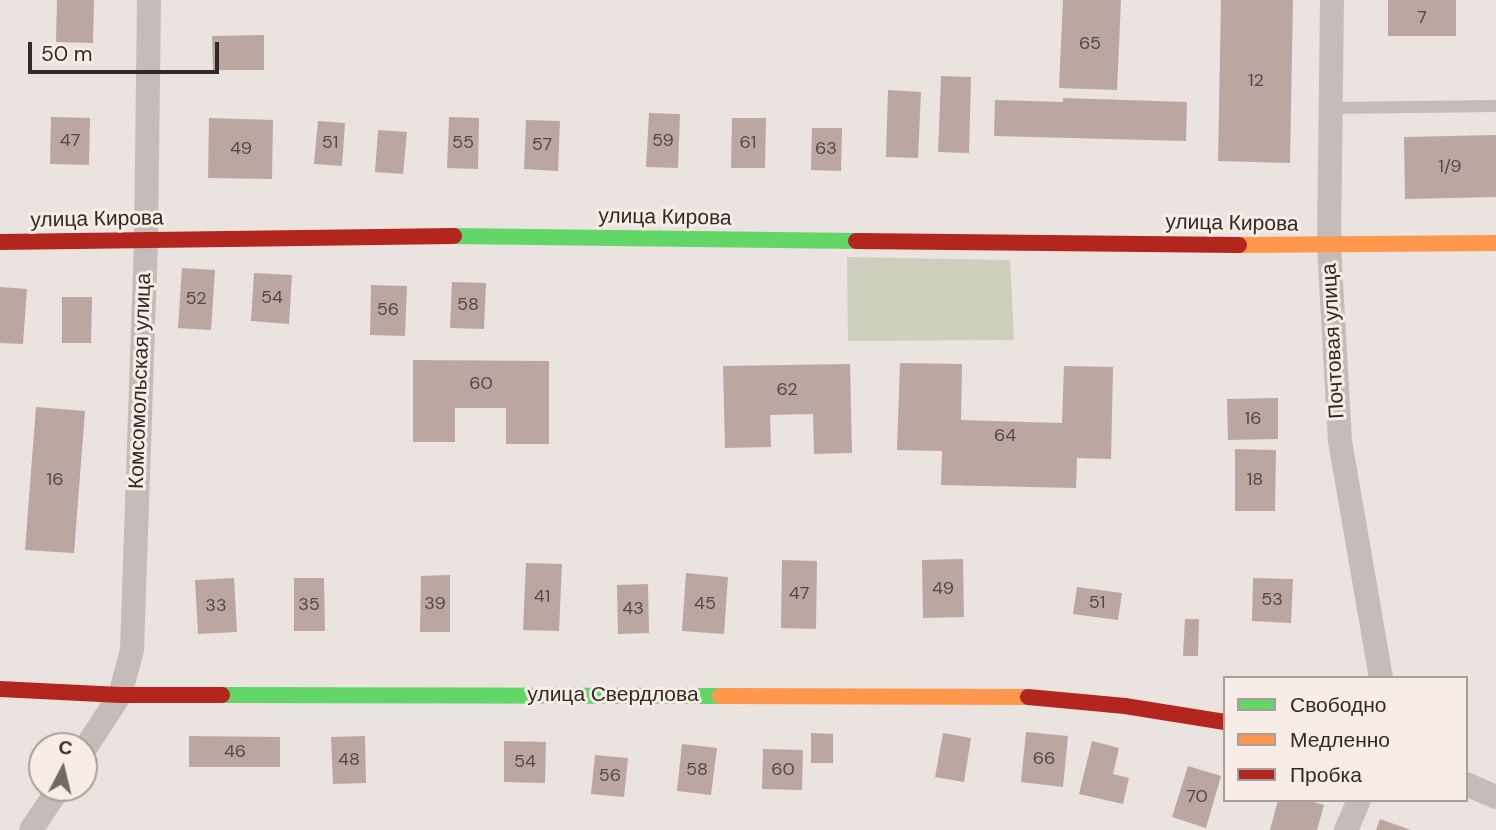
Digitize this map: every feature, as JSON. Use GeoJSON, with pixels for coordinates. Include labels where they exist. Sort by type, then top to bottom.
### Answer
{"type":"FeatureCollection","features":[{"type":"Feature","properties":{"kind":"street","name":"Комсомольская улица"},"geometry":{"type":"LineString","coordinates":[[96,732],[120,695],[132,650],[146,240],[149,0]]}},
{"type":"Feature","properties":{"kind":"street","name":"Почтовая улица"},"geometry":{"type":"LineString","coordinates":[[1332,0],[1329,246],[1340,441],[1381,676]]}},
{"type":"Feature","properties":{"kind":"street","name":"улица Кирова"},"geometry":{"type":"LineString","coordinates":[[0,242],[411,236],[1329,246],[1496,243]]}},
{"type":"Feature","properties":{"kind":"street","name":"улица Свердлова"},"geometry":{"type":"LineString","coordinates":[[0,689],[120,695],[1016,696],[1125,706],[1223,722]]}},
{"type":"Feature","properties":{"kind":"street"},"geometry":{"type":"LineString","coordinates":[[1468,785],[1496,797]]}},
{"type":"Feature","properties":{"kind":"street"},"geometry":{"type":"LineString","coordinates":[[31,830],[50,802]]}},
{"type":"Feature","properties":{"kind":"street"},"geometry":{"type":"LineString","coordinates":[[1346,830],[1358,802]]}},
{"type":"Feature","properties":{"kind":"lane"},"geometry":{"type":"LineString","coordinates":[[1331,108],[1496,106]]}},
{"type":"Feature","properties":{"kind":"green space"},"geometry":{"type":"Polygon","coordinates":[[[847,257],[1010,260],[1014,340],[848,341],[847,257]]]}},
{"type":"Feature","properties":{"kind":"building"},"geometry":{"type":"Polygon","coordinates":[[[57,0],[94,0],[93,43],[56,42],[57,0]]]}},
{"type":"Feature","properties":{"kind":"building"},"geometry":{"type":"Polygon","coordinates":[[[1063,0],[1121,0],[1117,90],[1059,88],[1063,0]]]}},
{"type":"Feature","properties":{"kind":"building"},"geometry":{"type":"Polygon","coordinates":[[[1221,0],[1293,0],[1290,163],[1218,161],[1221,0]]]}},
{"type":"Feature","properties":{"kind":"building"},"geometry":{"type":"Polygon","coordinates":[[[1388,0],[1456,0],[1456,36],[1388,36],[1388,0]]]}},
{"type":"Feature","properties":{"kind":"building"},"geometry":{"type":"Polygon","coordinates":[[[264,35],[264,70],[213,70],[212,36],[264,35]]]}},
{"type":"Feature","properties":{"kind":"building"},"geometry":{"type":"Polygon","coordinates":[[[941,76],[971,77],[969,153],[938,152],[941,76]]]}},
{"type":"Feature","properties":{"kind":"building"},"geometry":{"type":"Polygon","coordinates":[[[888,90],[921,92],[918,158],[886,157],[888,90]]]}},
{"type":"Feature","properties":{"kind":"building"},"geometry":{"type":"Polygon","coordinates":[[[1063,98],[1187,102],[1186,141],[994,136],[995,100],[1063,102],[1063,98]]]}},
{"type":"Feature","properties":{"kind":"building"},"geometry":{"type":"Polygon","coordinates":[[[649,113],[680,114],[678,168],[646,167],[649,113]]]}},
{"type":"Feature","properties":{"kind":"building"},"geometry":{"type":"Polygon","coordinates":[[[51,117],[90,118],[89,165],[50,164],[51,117]]]}},
{"type":"Feature","properties":{"kind":"building"},"geometry":{"type":"Polygon","coordinates":[[[449,117],[479,118],[478,169],[447,168],[449,117]]]}},
{"type":"Feature","properties":{"kind":"building"},"geometry":{"type":"Polygon","coordinates":[[[209,118],[273,120],[272,179],[208,178],[209,118]]]}},
{"type":"Feature","properties":{"kind":"building"},"geometry":{"type":"Polygon","coordinates":[[[732,118],[766,118],[765,168],[731,168],[732,118]]]}},
{"type":"Feature","properties":{"kind":"building"},"geometry":{"type":"Polygon","coordinates":[[[526,120],[560,121],[558,171],[524,169],[526,120]]]}},
{"type":"Feature","properties":{"kind":"building"},"geometry":{"type":"Polygon","coordinates":[[[318,121],[345,123],[342,166],[314,164],[318,121]]]}},
{"type":"Feature","properties":{"kind":"building"},"geometry":{"type":"Polygon","coordinates":[[[812,128],[842,128],[841,171],[811,170],[812,128]]]}},
{"type":"Feature","properties":{"kind":"building"},"geometry":{"type":"Polygon","coordinates":[[[378,130],[407,132],[403,174],[375,172],[378,130]]]}},
{"type":"Feature","properties":{"kind":"building"},"geometry":{"type":"Polygon","coordinates":[[[1496,135],[1496,197],[1405,199],[1404,137],[1496,135]]]}},
{"type":"Feature","properties":{"kind":"building"},"geometry":{"type":"Polygon","coordinates":[[[182,268],[215,270],[211,330],[178,328],[182,268]]]}},
{"type":"Feature","properties":{"kind":"building"},"geometry":{"type":"Polygon","coordinates":[[[254,273],[292,275],[289,324],[251,321],[254,273]]]}},
{"type":"Feature","properties":{"kind":"building"},"geometry":{"type":"Polygon","coordinates":[[[452,282],[486,283],[484,329],[450,328],[452,282]]]}},
{"type":"Feature","properties":{"kind":"building"},"geometry":{"type":"Polygon","coordinates":[[[371,285],[407,286],[405,336],[370,335],[371,285]]]}},
{"type":"Feature","properties":{"kind":"building"},"geometry":{"type":"Polygon","coordinates":[[[0,287],[27,289],[23,344],[0,343],[0,287]]]}},
{"type":"Feature","properties":{"kind":"building"},"geometry":{"type":"Polygon","coordinates":[[[62,297],[92,297],[91,343],[62,343],[62,297]]]}},
{"type":"Feature","properties":{"kind":"building"},"geometry":{"type":"Polygon","coordinates":[[[413,360],[549,361],[549,444],[506,444],[506,408],[455,408],[455,442],[413,442],[413,360]]]}},
{"type":"Feature","properties":{"kind":"building"},"geometry":{"type":"Polygon","coordinates":[[[900,363],[962,364],[961,420],[1062,423],[1064,366],[1113,367],[1111,459],[1077,458],[1076,488],[941,485],[942,451],[897,450],[900,363]]]}},
{"type":"Feature","properties":{"kind":"building"},"geometry":{"type":"Polygon","coordinates":[[[850,364],[852,453],[814,454],[813,414],[770,415],[771,447],[725,448],[723,366],[850,364]]]}},
{"type":"Feature","properties":{"kind":"building"},"geometry":{"type":"Polygon","coordinates":[[[1278,398],[1278,439],[1228,440],[1227,399],[1278,398]]]}},
{"type":"Feature","properties":{"kind":"building"},"geometry":{"type":"Polygon","coordinates":[[[36,407],[85,411],[74,553],[25,550],[36,407]]]}},
{"type":"Feature","properties":{"kind":"building"},"geometry":{"type":"Polygon","coordinates":[[[1235,449],[1276,450],[1275,511],[1235,511],[1235,449]]]}},
{"type":"Feature","properties":{"kind":"building"},"geometry":{"type":"Polygon","coordinates":[[[963,559],[964,617],[923,618],[922,560],[963,559]]]}},
{"type":"Feature","properties":{"kind":"building"},"geometry":{"type":"Polygon","coordinates":[[[782,560],[817,561],[816,629],[781,628],[782,560]]]}},
{"type":"Feature","properties":{"kind":"building"},"geometry":{"type":"Polygon","coordinates":[[[526,563],[562,564],[559,631],[523,630],[526,563]]]}},
{"type":"Feature","properties":{"kind":"building"},"geometry":{"type":"Polygon","coordinates":[[[686,573],[728,577],[724,634],[682,631],[686,573]]]}},
{"type":"Feature","properties":{"kind":"building"},"geometry":{"type":"Polygon","coordinates":[[[450,575],[450,632],[420,632],[421,576],[450,575]]]}},
{"type":"Feature","properties":{"kind":"building"},"geometry":{"type":"Polygon","coordinates":[[[234,578],[237,632],[198,634],[195,580],[234,578]]]}},
{"type":"Feature","properties":{"kind":"building"},"geometry":{"type":"Polygon","coordinates":[[[294,578],[324,578],[325,631],[294,631],[294,578]]]}},
{"type":"Feature","properties":{"kind":"building"},"geometry":{"type":"Polygon","coordinates":[[[1253,578],[1293,579],[1291,623],[1252,621],[1253,578]]]}},
{"type":"Feature","properties":{"kind":"building"},"geometry":{"type":"Polygon","coordinates":[[[648,584],[649,633],[618,634],[617,585],[648,584]]]}},
{"type":"Feature","properties":{"kind":"building"},"geometry":{"type":"Polygon","coordinates":[[[1077,587],[1122,593],[1118,620],[1073,614],[1077,587]]]}},
{"type":"Feature","properties":{"kind":"building"},"geometry":{"type":"Polygon","coordinates":[[[1185,619],[1199,619],[1198,656],[1183,656],[1185,619]]]}},
{"type":"Feature","properties":{"kind":"building"},"geometry":{"type":"Polygon","coordinates":[[[1026,732],[1068,736],[1063,787],[1021,782],[1026,732]]]}},
{"type":"Feature","properties":{"kind":"building"},"geometry":{"type":"Polygon","coordinates":[[[811,733],[833,734],[833,763],[811,763],[811,733]]]}},
{"type":"Feature","properties":{"kind":"building"},"geometry":{"type":"Polygon","coordinates":[[[943,733],[971,738],[964,782],[935,777],[943,733]]]}},
{"type":"Feature","properties":{"kind":"building"},"geometry":{"type":"Polygon","coordinates":[[[189,736],[280,737],[280,767],[189,767],[189,736]]]}},
{"type":"Feature","properties":{"kind":"building"},"geometry":{"type":"Polygon","coordinates":[[[365,736],[366,783],[333,784],[331,737],[365,736]]]}},
{"type":"Feature","properties":{"kind":"building"},"geometry":{"type":"Polygon","coordinates":[[[504,741],[546,742],[545,783],[504,782],[504,741]]]}},
{"type":"Feature","properties":{"kind":"building"},"geometry":{"type":"Polygon","coordinates":[[[1092,741],[1119,748],[1113,774],[1129,778],[1123,804],[1079,794],[1092,741]]]}},
{"type":"Feature","properties":{"kind":"building"},"geometry":{"type":"Polygon","coordinates":[[[682,744],[717,748],[711,795],[677,791],[682,744]]]}},
{"type":"Feature","properties":{"kind":"building"},"geometry":{"type":"Polygon","coordinates":[[[763,749],[803,750],[802,790],[762,789],[763,749]]]}},
{"type":"Feature","properties":{"kind":"building"},"geometry":{"type":"Polygon","coordinates":[[[595,755],[628,758],[624,797],[591,794],[595,755]]]}},
{"type":"Feature","properties":{"kind":"building"},"geometry":{"type":"Polygon","coordinates":[[[1188,766],[1221,776],[1206,828],[1172,817],[1188,766]]]}},
{"type":"Feature","properties":{"kind":"building"},"geometry":{"type":"Polygon","coordinates":[[[1277,802],[1313,802],[1324,805],[1317,830],[1270,830],[1277,802]]]}},
{"type":"Feature","properties":{"kind":"building"},"geometry":{"type":"Polygon","coordinates":[[[1380,819],[1411,830],[1376,830],[1380,819]]]}},
{"type":"Feature","properties":{"kind":"traffic: fast"},"geometry":{"type":"LineString","coordinates":[[454,236],[856,241]]}},
{"type":"Feature","properties":{"kind":"traffic: fast"},"geometry":{"type":"LineString","coordinates":[[222,695],[720,696]]}},
{"type":"Feature","properties":{"kind":"traffic: slow"},"geometry":{"type":"LineString","coordinates":[[1239,245],[1496,243]]}},
{"type":"Feature","properties":{"kind":"traffic: slow"},"geometry":{"type":"LineString","coordinates":[[720,696],[1028,697]]}},
{"type":"Feature","properties":{"kind":"traffic: jam"},"geometry":{"type":"LineString","coordinates":[[0,242],[454,236]]}},
{"type":"Feature","properties":{"kind":"traffic: jam"},"geometry":{"type":"LineString","coordinates":[[856,241],[1239,245]]}},
{"type":"Feature","properties":{"kind":"traffic: jam"},"geometry":{"type":"LineString","coordinates":[[0,689],[120,695],[222,695]]}},
{"type":"Feature","properties":{"kind":"traffic: jam"},"geometry":{"type":"LineString","coordinates":[[1028,697],[1125,706],[1223,722]]}}]}
